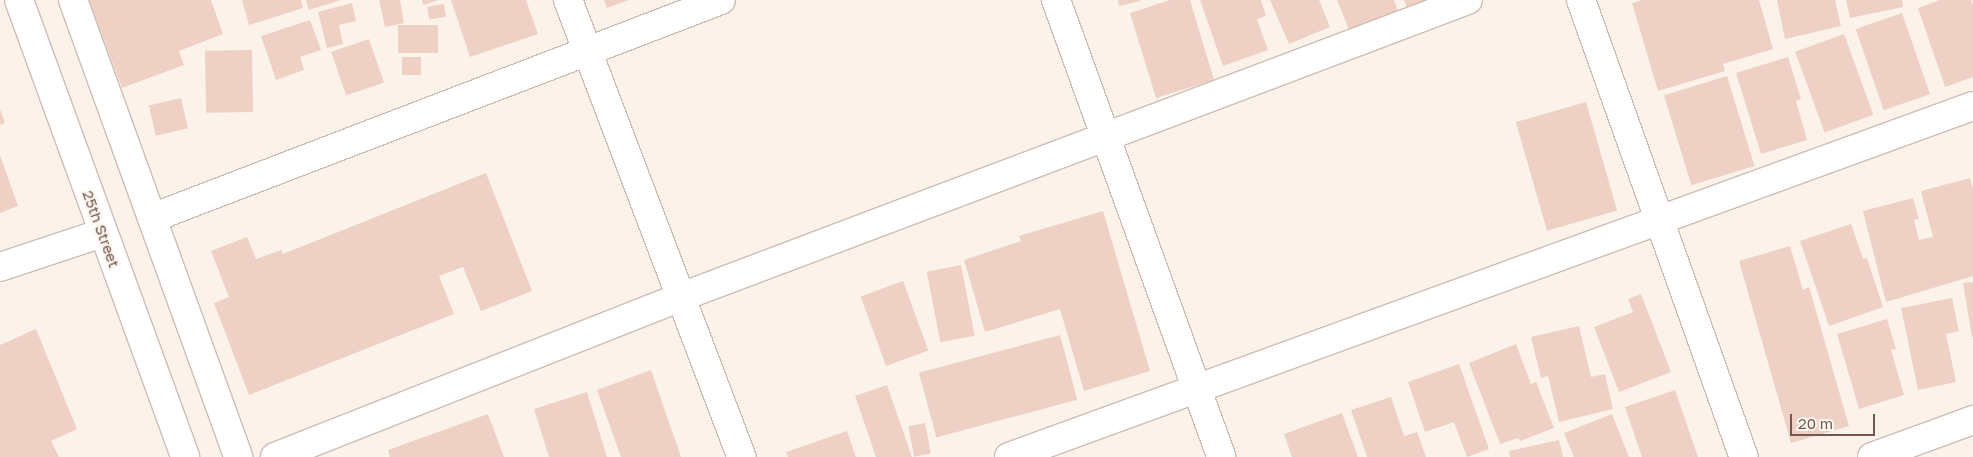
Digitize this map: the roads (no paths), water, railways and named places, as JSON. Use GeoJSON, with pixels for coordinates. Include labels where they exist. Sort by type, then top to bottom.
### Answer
{"type":"FeatureCollection","features":[{"type":"Feature","properties":{"kind":"street","name":"25th Street"},"geometry":{"type":"LineString","coordinates":[[19,0],[185,457]]}},
{"type":"Feature","properties":{"kind":"street"},"geometry":{"type":"LineString","coordinates":[[73,0],[238,457]]}},
{"type":"Feature","properties":{"kind":"street"},"geometry":{"type":"LineString","coordinates":[[568,0],[742,457]]}},
{"type":"Feature","properties":{"kind":"street"},"geometry":{"type":"LineString","coordinates":[[152,218],[720,0]]}},
{"type":"Feature","properties":{"kind":"street"},"geometry":{"type":"LineString","coordinates":[[1056,0],[1221,457]]}},
{"type":"Feature","properties":{"kind":"street"},"geometry":{"type":"LineString","coordinates":[[276,457],[681,297],[1468,0]]}},
{"type":"Feature","properties":{"kind":"street"},"geometry":{"type":"LineString","coordinates":[[1581,0],[1744,457]]}},
{"type":"Feature","properties":{"kind":"street"},"geometry":{"type":"LineString","coordinates":[[1009,457],[1973,106]]}},
{"type":"Feature","properties":{"kind":"street"},"geometry":{"type":"LineString","coordinates":[[0,266],[102,232]]}},
{"type":"Feature","properties":{"kind":"street"},"geometry":{"type":"LineString","coordinates":[[1872,457],[1973,420]]}}]}
